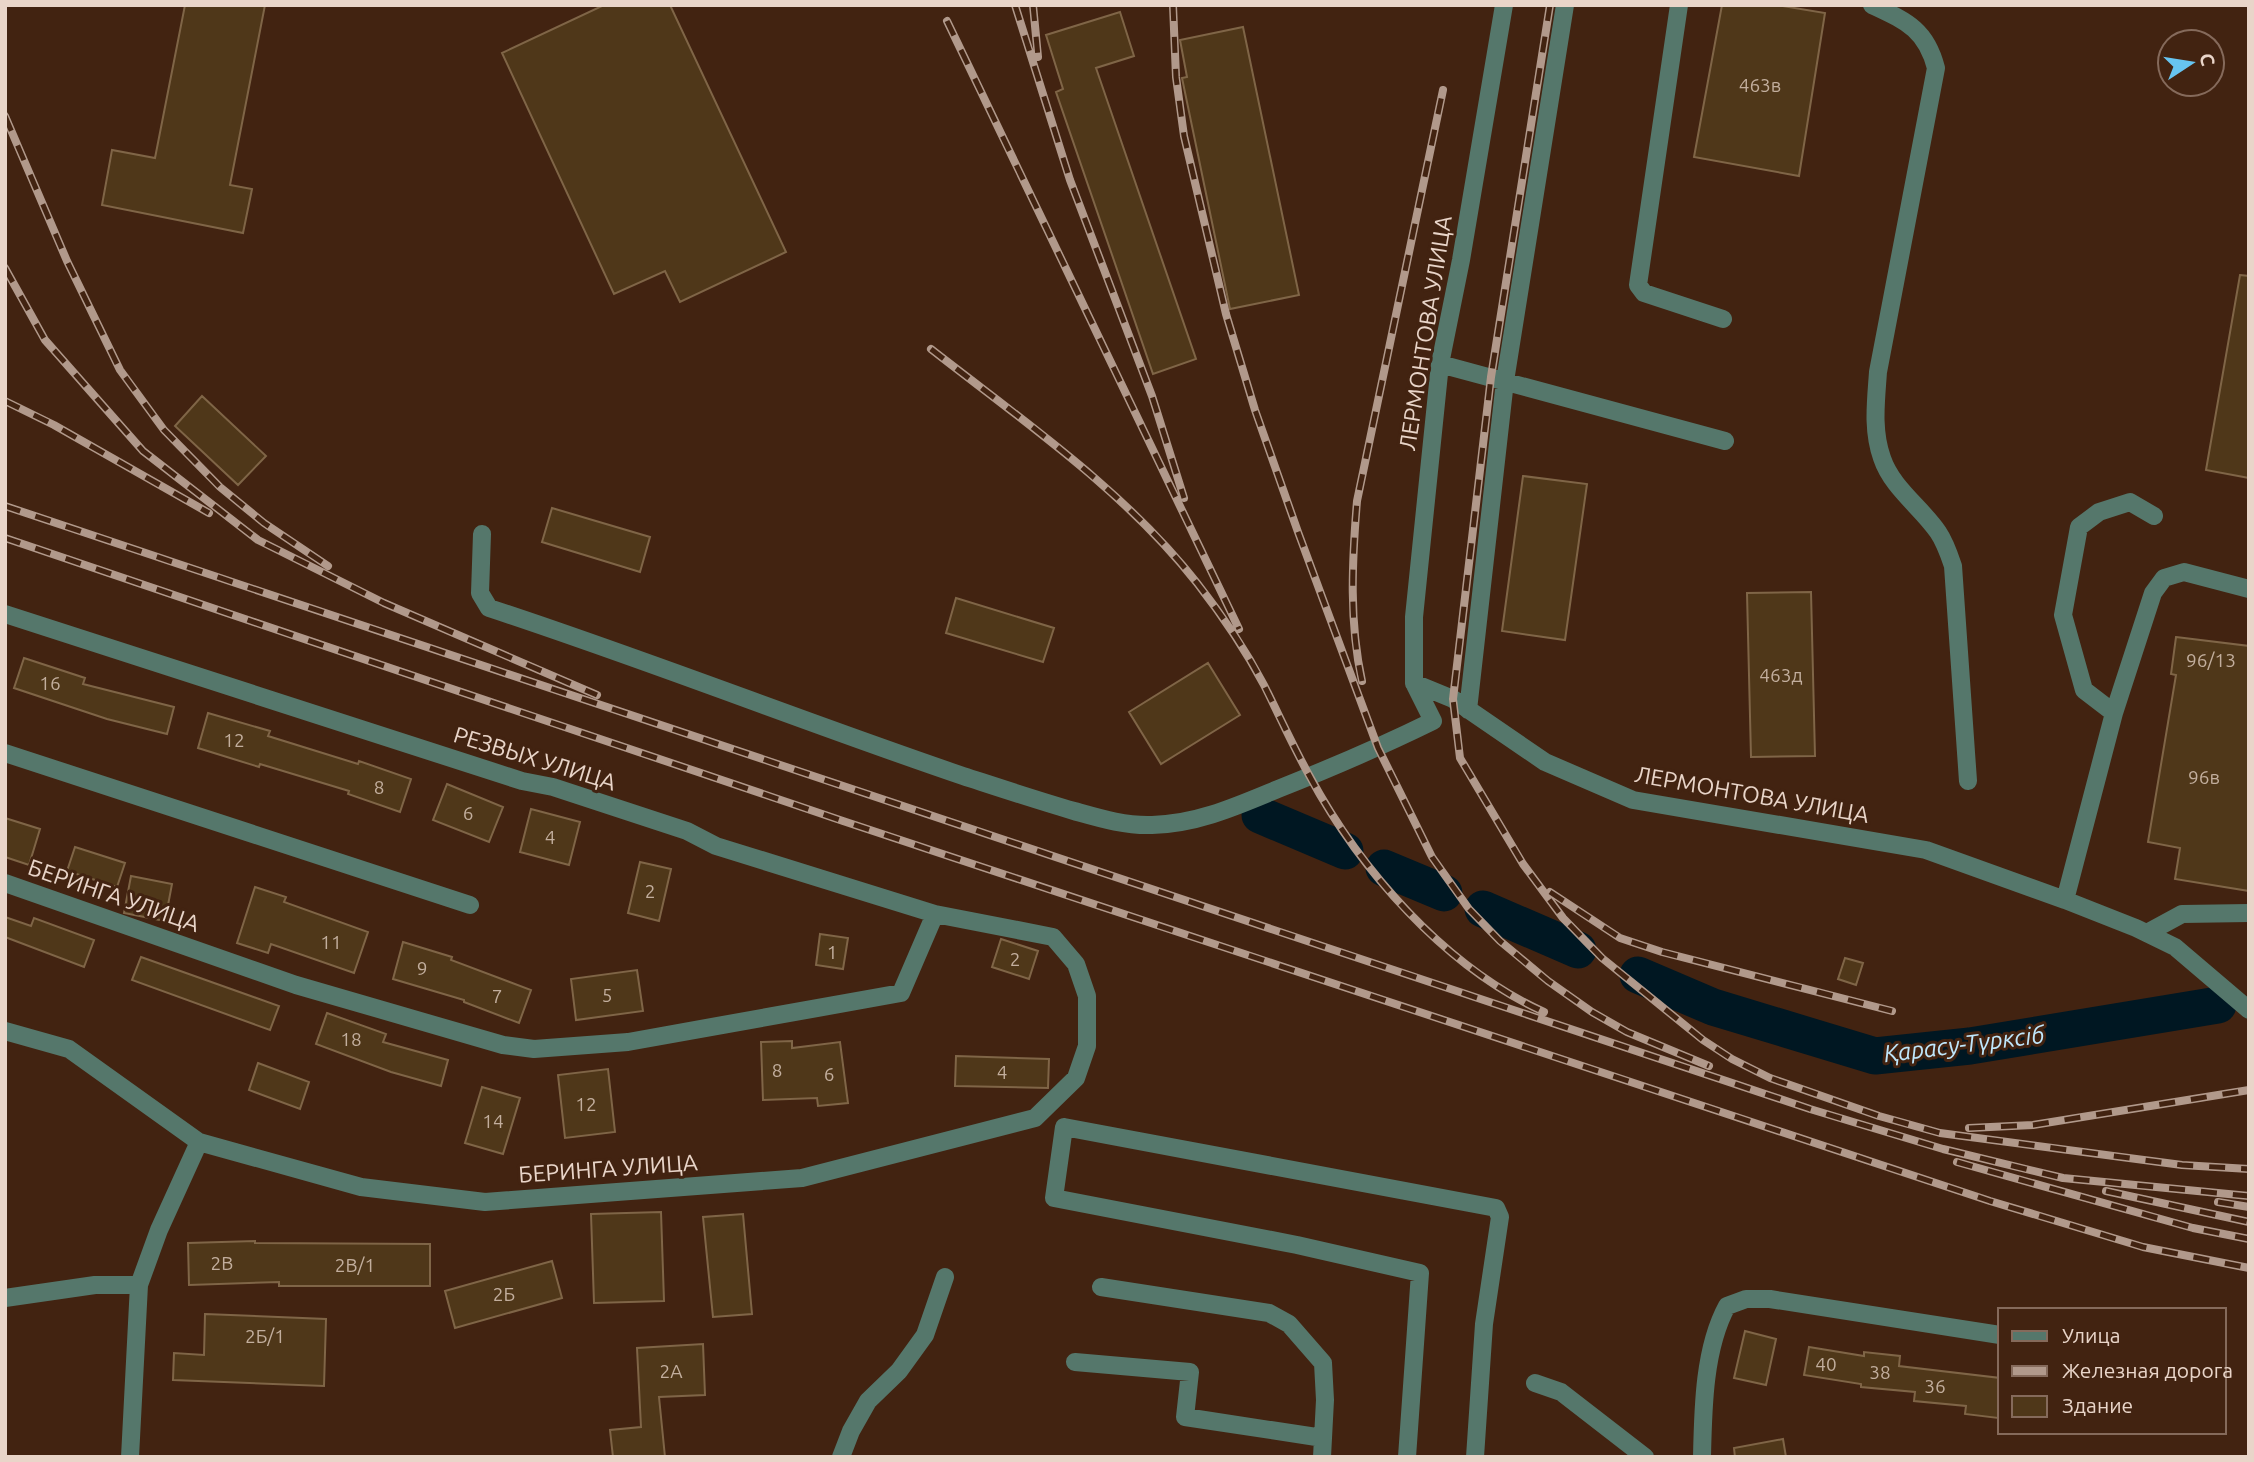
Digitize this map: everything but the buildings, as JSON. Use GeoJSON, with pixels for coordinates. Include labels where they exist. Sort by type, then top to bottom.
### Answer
{"type":"FeatureCollection","features":[{"type":"Feature","properties":{"kind":"street","name":"ЛЕРМОНТОВА УЛИЦА"},"geometry":{"type":"LineString","coordinates":[[1504,5],[1461,260],[1440,364],[1414,617],[1414,683],[1453,699],[1545,762],[1633,800],[1926,850],[2065,900],[2175,947],[2249,1010]]}},
{"type":"Feature","properties":{"kind":"street"},"geometry":{"type":"LineString","coordinates":[[1468,710],[1505,381],[1565,5]]}},
{"type":"Feature","properties":{"kind":"street"},"geometry":{"type":"LineString","coordinates":[[1679,5],[1638,285],[1643,293],[1723,319]]}},
{"type":"Feature","properties":{"kind":"street"},"geometry":{"type":"LineString","coordinates":[[1872,5],[1910,24],[1931,50],[1936,68],[1878,372],[1874,421],[1882,459],[1897,484],[1938,531],[1954,566],[1968,781]]}},
{"type":"Feature","properties":{"kind":"street"},"geometry":{"type":"LineString","coordinates":[[1440,364],[1725,441]]}},
{"type":"Feature","properties":{"kind":"street"},"geometry":{"type":"LineString","coordinates":[[2114,713],[2084,690],[2063,615],[2079,527],[2099,513],[2130,502],[2154,516]]}},
{"type":"Feature","properties":{"kind":"street"},"geometry":{"type":"LineString","coordinates":[[482,534],[480,593],[489,608],[594,642],[787,715],[916,760],[1032,799],[1123,823],[1151,825],[1213,815],[1378,748],[1433,722],[1414,683]]}},
{"type":"Feature","properties":{"kind":"street"},"geometry":{"type":"LineString","coordinates":[[2065,900],[2114,713],[2153,593],[2164,578],[2184,572],[2249,589]]}},
{"type":"Feature","properties":{"kind":"street","name":"РЕЗВЫХ УЛИЦА"},"geometry":{"type":"LineString","coordinates":[[5,614],[522,781],[553,787],[687,831],[716,846],[935,914],[1053,937]]}},
{"type":"Feature","properties":{"kind":"street"},"geometry":{"type":"LineString","coordinates":[[5,753],[470,905]]}},
{"type":"Feature","properties":{"kind":"street","name":"БЕРИНГА УЛИЦА"},"geometry":{"type":"LineString","coordinates":[[5,883],[296,985],[503,1045],[534,1049],[628,1042],[901,993],[935,914]]}},
{"type":"Feature","properties":{"kind":"street"},"geometry":{"type":"LineString","coordinates":[[2147,933],[2182,914],[2249,913]]}},
{"type":"Feature","properties":{"kind":"street","name":"БЕРИНГА УЛИЦА"},"geometry":{"type":"LineString","coordinates":[[5,1031],[69,1049],[199,1142],[361,1187],[485,1202],[802,1178],[1035,1118],[1076,1078],[1087,1046],[1087,996],[1076,964],[1053,937]]}},
{"type":"Feature","properties":{"kind":"street"},"geometry":{"type":"LineString","coordinates":[[1407,1457],[1420,1273],[1297,1245],[1054,1198],[1064,1127],[1496,1208],[1500,1217],[1484,1324],[1475,1457]]}},
{"type":"Feature","properties":{"kind":"street"},"geometry":{"type":"LineString","coordinates":[[130,1457],[139,1285],[159,1230],[199,1142]]}},
{"type":"Feature","properties":{"kind":"street"},"geometry":{"type":"LineString","coordinates":[[841,1457],[868,1401],[899,1371],[925,1335],[945,1277]]}},
{"type":"Feature","properties":{"kind":"street"},"geometry":{"type":"LineString","coordinates":[[5,1298],[95,1285],[139,1285]]}},
{"type":"Feature","properties":{"kind":"street"},"geometry":{"type":"LineString","coordinates":[[1101,1287],[1269,1313],[1289,1324],[1323,1363],[1325,1400],[1322,1457]]}},
{"type":"Feature","properties":{"kind":"street"},"geometry":{"type":"LineString","coordinates":[[1702,1457],[1709,1351],[1718,1322],[1727,1306],[1746,1299],[1770,1298],[1998,1335]]}},
{"type":"Feature","properties":{"kind":"street"},"geometry":{"type":"LineString","coordinates":[[1075,1362],[1190,1372],[1185,1417],[1323,1438]]}},
{"type":"Feature","properties":{"kind":"street"},"geometry":{"type":"LineString","coordinates":[[1535,1383],[1561,1392],[1646,1457]]}},
{"type":"Feature","properties":{"kind":"waterway","name":"Қарасу-Түрксіб"},"geometry":{"type":"LineString","coordinates":[[1260,815],[1345,851]]}},
{"type":"Feature","properties":{"kind":"waterway","name":"Қарасу-Түрксіб"},"geometry":{"type":"LineString","coordinates":[[1384,868],[1444,893]]}},
{"type":"Feature","properties":{"kind":"waterway","name":"Қарасу-Түрксіб"},"geometry":{"type":"LineString","coordinates":[[1483,909],[1578,950]]}},
{"type":"Feature","properties":{"kind":"waterway","name":"Қарасу-Түрксіб"},"geometry":{"type":"LineString","coordinates":[[1638,975],[1713,1007],[1875,1056],[1970,1046],[2218,1005]]}},
{"type":"Feature","properties":{"kind":"railway"},"geometry":{"type":"LineString","coordinates":[[1015,5],[1070,180],[1152,396],[1184,498]]}},
{"type":"Feature","properties":{"kind":"railway"},"geometry":{"type":"LineString","coordinates":[[1033,5],[1038,57]]}},
{"type":"Feature","properties":{"kind":"railway"},"geometry":{"type":"LineString","coordinates":[[1173,5],[1176,77],[1184,136],[1226,314],[1255,410],[1378,748],[1432,857],[1469,909],[1500,941],[1548,981],[1592,1012],[1627,1032],[1709,1066]]}},
{"type":"Feature","properties":{"kind":"railway"},"geometry":{"type":"LineString","coordinates":[[1550,5],[1491,377],[1453,699],[1460,758],[1523,864],[1563,918],[1602,958],[1703,1040],[1732,1059],[1770,1078],[1879,1116],[1940,1133],[2182,1165],[2249,1169]]}},
{"type":"Feature","properties":{"kind":"railway"},"geometry":{"type":"LineString","coordinates":[[947,21],[1239,629]]}},
{"type":"Feature","properties":{"kind":"railway"},"geometry":{"type":"LineString","coordinates":[[1362,681],[1355,637],[1353,592],[1357,501],[1443,90]]}},
{"type":"Feature","properties":{"kind":"railway"},"geometry":{"type":"LineString","coordinates":[[5,116],[67,261],[120,370],[164,430],[220,487],[264,523],[328,566]]}},
{"type":"Feature","properties":{"kind":"railway"},"geometry":{"type":"LineString","coordinates":[[5,268],[45,340],[143,451],[258,540],[384,603],[597,695]]}},
{"type":"Feature","properties":{"kind":"railway"},"geometry":{"type":"LineString","coordinates":[[931,349],[1071,458],[1138,517],[1168,549],[1197,583],[1241,645],[1330,811],[1380,880],[1408,912],[1473,969],[1508,993],[1544,1012]]}},
{"type":"Feature","properties":{"kind":"railway"},"geometry":{"type":"LineString","coordinates":[[5,401],[54,425],[209,513]]}},
{"type":"Feature","properties":{"kind":"railway"},"geometry":{"type":"LineString","coordinates":[[5,506],[1810,1109],[1943,1149],[2063,1178],[2249,1196]]}},
{"type":"Feature","properties":{"kind":"railway"},"geometry":{"type":"LineString","coordinates":[[5,538],[843,821],[1990,1201],[2143,1247],[2249,1268]]}},
{"type":"Feature","properties":{"kind":"railway"},"geometry":{"type":"LineString","coordinates":[[1550,892],[1620,938],[1662,952],[1892,1011]]}},
{"type":"Feature","properties":{"kind":"railway"},"geometry":{"type":"LineString","coordinates":[[1969,1128],[2033,1125],[2249,1090]]}},
{"type":"Feature","properties":{"kind":"railway"},"geometry":{"type":"LineString","coordinates":[[1957,1162],[2193,1228],[2249,1239]]}},
{"type":"Feature","properties":{"kind":"railway"},"geometry":{"type":"LineString","coordinates":[[2106,1191],[2249,1222]]}},
{"type":"Feature","properties":{"kind":"railway"},"geometry":{"type":"LineString","coordinates":[[2218,1202],[2249,1207]]}}]}
